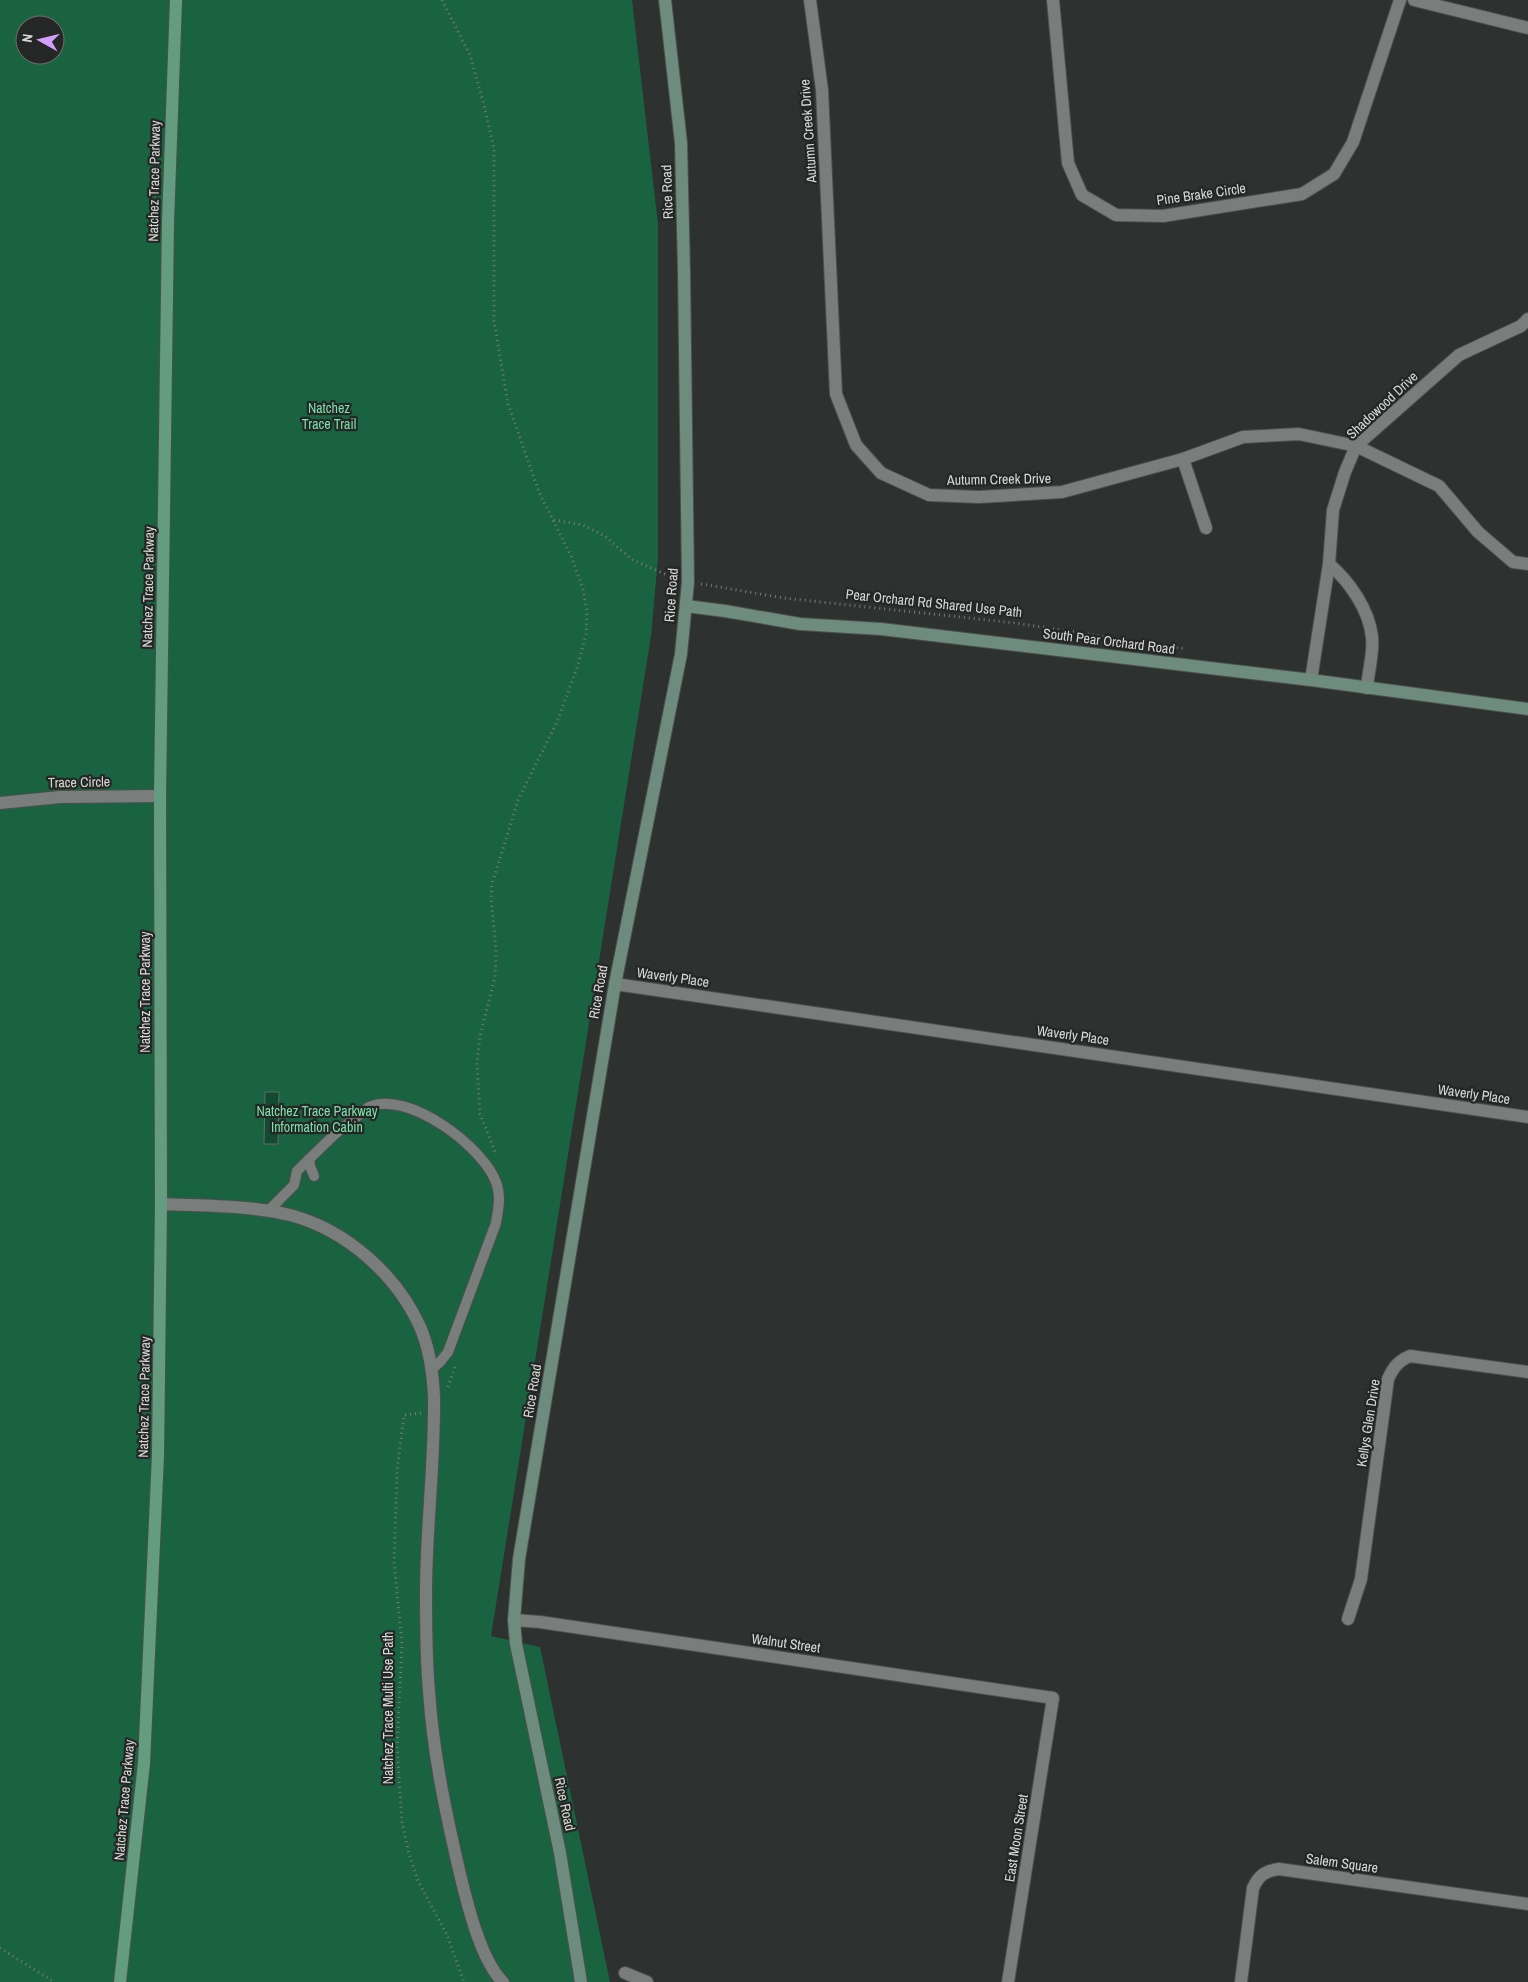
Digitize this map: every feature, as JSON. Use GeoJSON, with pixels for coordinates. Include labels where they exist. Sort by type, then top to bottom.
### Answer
{"type":"FeatureCollection","features":[{"type":"Feature","properties":{"kind":"main road","name":"Natchez Trace Parkway"},"geometry":{"type":"LineString","coordinates":[[120,1982],[145,1753],[158,1454],[161,1204],[160,796],[168,222],[176,0]]}},
{"type":"Feature","properties":{"kind":"street","name":"Rice Road"},"geometry":{"type":"LineString","coordinates":[[581,1982],[560,1853],[520,1663],[514,1620],[519,1559],[614,984],[681,654],[686,606],[688,582],[681,153],[664,0]]}},
{"type":"Feature","properties":{"kind":"street","name":"Autumn Creek Drive"},"geometry":{"type":"LineString","coordinates":[[810,0],[822,90],[836,394],[856,445],[881,473],[929,495],[979,497],[1062,492],[1183,459],[1243,437],[1299,434],[1356,446],[1439,486],[1478,532],[1513,562],[1528,564]]}},
{"type":"Feature","properties":{"kind":"street","name":"Pine Brake Circle"},"geometry":{"type":"LineString","coordinates":[[1053,0],[1068,163],[1082,194],[1116,215],[1163,216],[1302,194],[1334,174],[1353,142],[1400,0]]}},
{"type":"Feature","properties":{"kind":"street"},"geometry":{"type":"LineString","coordinates":[[1414,0],[1528,28]]}},
{"type":"Feature","properties":{"kind":"street","name":"Shadowood Drive"},"geometry":{"type":"LineString","coordinates":[[1312,680],[1329,564],[1332,510],[1356,446],[1459,355],[1521,326],[1528,319]]}},
{"type":"Feature","properties":{"kind":"street"},"geometry":{"type":"LineString","coordinates":[[1183,459],[1206,528]]}},
{"type":"Feature","properties":{"kind":"street"},"geometry":{"type":"LineString","coordinates":[[1329,564],[1344,576],[1360,602],[1369,623],[1372,638],[1367,688]]}},
{"type":"Feature","properties":{"kind":"street","name":"South Pear Orchard Road"},"geometry":{"type":"LineString","coordinates":[[686,606],[800,624],[881,629],[1312,680],[1528,709]]}},
{"type":"Feature","properties":{"kind":"street","name":"Trace Circle"},"geometry":{"type":"LineString","coordinates":[[0,803],[60,797],[160,796]]}},
{"type":"Feature","properties":{"kind":"street","name":"Waverly Place"},"geometry":{"type":"LineString","coordinates":[[614,984],[1528,1116]]}},
{"type":"Feature","properties":{"kind":"street"},"geometry":{"type":"LineString","coordinates":[[161,1204],[268,1211],[306,1220],[338,1236],[367,1257],[395,1286],[414,1316],[426,1344],[432,1368],[434,1411],[426,1591],[429,1693],[437,1758],[445,1806],[464,1892],[481,1944],[493,1968],[503,1982]]}},
{"type":"Feature","properties":{"kind":"street","name":"Kellys Glen Drive"},"geometry":{"type":"LineString","coordinates":[[1348,1619],[1361,1579],[1388,1379],[1394,1366],[1410,1356],[1528,1372]]}},
{"type":"Feature","properties":{"kind":"street","name":"Walnut Street"},"geometry":{"type":"LineString","coordinates":[[514,1620],[540,1622],[1053,1698]]}},
{"type":"Feature","properties":{"kind":"street","name":"East Moon Street"},"geometry":{"type":"LineString","coordinates":[[1008,1982],[1053,1698]]}},
{"type":"Feature","properties":{"kind":"street","name":"Salem Square"},"geometry":{"type":"LineString","coordinates":[[1241,1982],[1253,1888],[1258,1879],[1270,1870],[1279,1869],[1528,1904]]}},
{"type":"Feature","properties":{"kind":"street"},"geometry":{"type":"LineString","coordinates":[[625,1973],[647,1982]]}},
{"type":"Feature","properties":{"kind":"lane"},"geometry":{"type":"LineString","coordinates":[[268,1211],[294,1184],[297,1171],[309,1159],[350,1121],[369,1107],[382,1102],[401,1105],[429,1118],[479,1154],[491,1170],[499,1193],[496,1223],[448,1352],[432,1368]]}},
{"type":"Feature","properties":{"kind":"lane"},"geometry":{"type":"LineString","coordinates":[[309,1159],[314,1176]]}},
{"type":"Feature","properties":{"kind":"path"},"geometry":{"type":"LineString","coordinates":[[442,0],[470,55],[494,148],[494,321],[508,404],[539,492],[572,558],[588,611],[586,634],[578,665],[557,722],[518,800],[492,884],[491,898],[496,949],[495,977],[480,1036],[477,1064],[480,1114],[496,1155]]}},
{"type":"Feature","properties":{"kind":"path"},"geometry":{"type":"LineString","coordinates":[[554,520],[583,525],[605,536],[630,559],[671,578]]}},
{"type":"Feature","properties":{"kind":"path","name":"Pear Orchard Rd Shared Use Path"},"geometry":{"type":"LineString","coordinates":[[714,587],[784,598],[1015,623],[1192,650]]}},
{"type":"Feature","properties":{"kind":"path"},"geometry":{"type":"LineString","coordinates":[[449,1395],[448,1387],[456,1362]]}},
{"type":"Feature","properties":{"kind":"path","name":"Natchez Trace Multi Use Path"},"geometry":{"type":"LineString","coordinates":[[426,1412],[404,1415],[398,1470],[394,1562],[402,1644],[397,1746],[398,1778],[402,1822],[409,1854],[418,1881],[447,1935],[464,1982]]}},
{"type":"Feature","properties":{"kind":"path"},"geometry":{"type":"LineString","coordinates":[[0,1948],[54,1982]]}},
{"type":"Feature","properties":{"kind":"green space","name":"Natchez Trace Trail"},"geometry":{"type":"Polygon","coordinates":[[[0,0],[632,0],[658,224],[658,558],[651,636],[491,1636],[540,1647],[610,1982],[0,1982],[0,0]]]}},
{"type":"Feature","properties":{"kind":"building","name":"Natchez Trace Parkway Information Cabin"},"geometry":{"type":"Polygon","coordinates":[[[265,1092],[279,1092],[278,1144],[264,1144],[265,1092]]]}}]}
